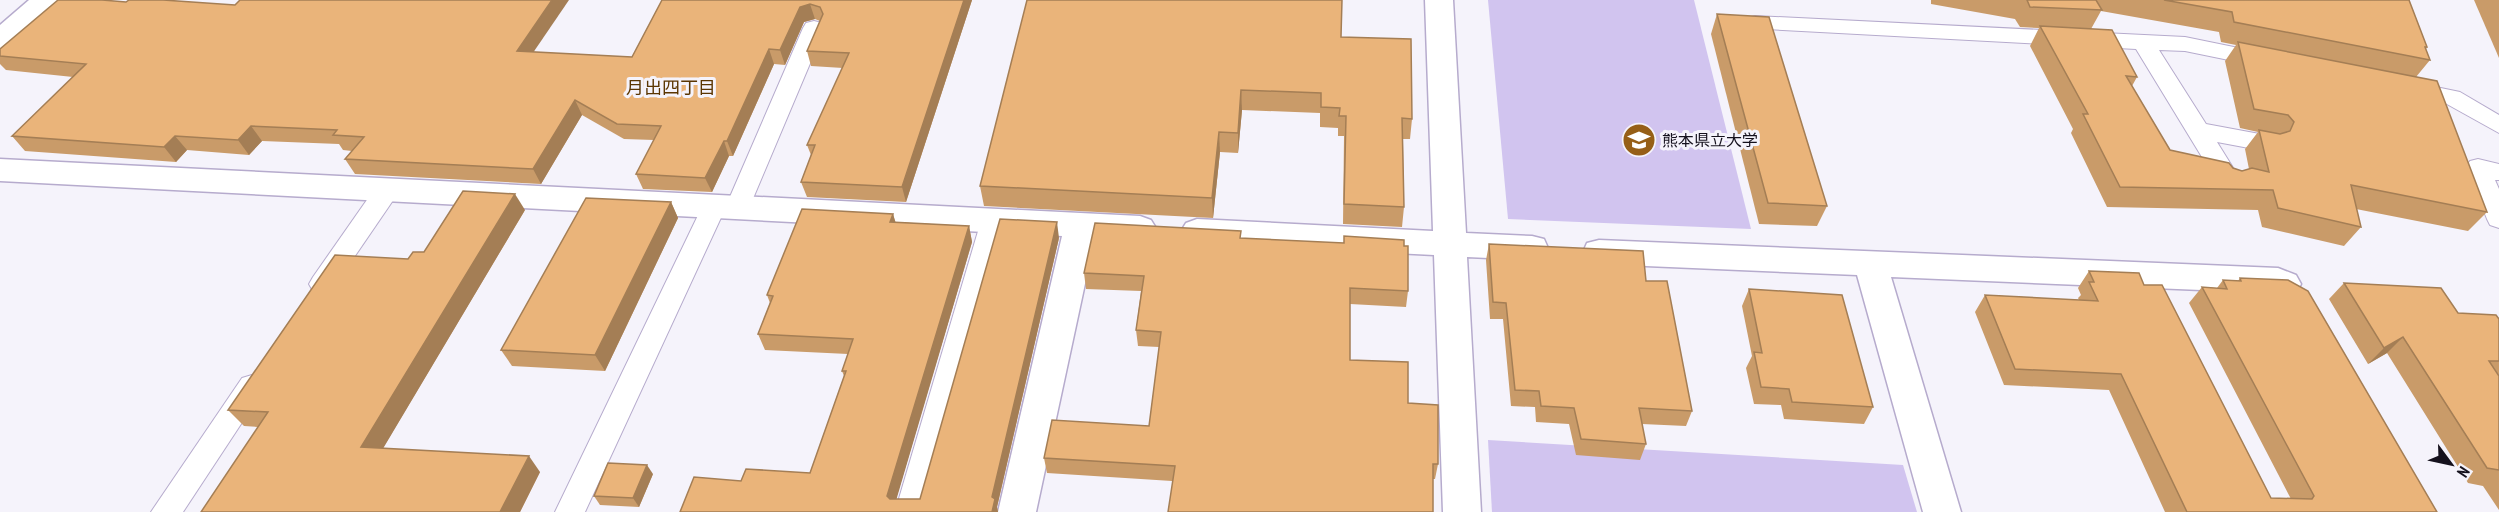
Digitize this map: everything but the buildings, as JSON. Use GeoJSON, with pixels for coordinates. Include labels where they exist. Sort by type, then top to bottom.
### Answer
{"type":"FeatureCollection","features":[{"type":"Feature","properties":{"kind":"street"},"geometry":{"type":"LineString","coordinates":[[0,40],[46,0]]}},
{"type":"Feature","properties":{"kind":"street"},"geometry":{"type":"LineString","coordinates":[[1439,0],[1462,512]]}},
{"type":"Feature","properties":{"kind":"street"},"geometry":{"type":"LineString","coordinates":[[0,170],[1871,265],[2278,281],[2307,297]]}},
{"type":"Feature","properties":{"kind":"street"},"geometry":{"type":"LineString","coordinates":[[1017,512],[1081,225]]}},
{"type":"Feature","properties":{"kind":"street"},"geometry":{"type":"LineString","coordinates":[[1871,265],[1942,512]]}},
{"type":"Feature","properties":{"kind":"street"},"geometry":{"type":"LineString","coordinates":[[2157,279],[2174,311]]}},
{"type":"Feature","properties":{"kind":"lane"},"geometry":{"type":"LineString","coordinates":[[1755,23],[2186,44],[2278,63]]}},
{"type":"Feature","properties":{"kind":"lane"},"geometry":{"type":"LineString","coordinates":[[570,512],[814,28]]}},
{"type":"Feature","properties":{"kind":"lane"},"geometry":{"type":"LineString","coordinates":[[2143,42],[2228,179]]}},
{"type":"Feature","properties":{"kind":"lane"},"geometry":{"type":"LineString","coordinates":[[2382,83],[2452,97],[2499,125]]}},
{"type":"Feature","properties":{"kind":"lane"},"geometry":{"type":"LineString","coordinates":[[2198,131],[2265,143]]}},
{"type":"Feature","properties":{"kind":"lane"},"geometry":{"type":"LineString","coordinates":[[2499,172],[2478,167],[2499,219]]}},
{"type":"Feature","properties":{"kind":"lane"},"geometry":{"type":"LineString","coordinates":[[306,307],[387,190]]}},
{"type":"Feature","properties":{"kind":"lane"},"geometry":{"type":"LineString","coordinates":[[910,512],[993,221]]}},
{"type":"Feature","properties":{"kind":"lane"},"geometry":{"type":"LineString","coordinates":[[166,512],[266,366]]}},
{"type":"Feature","properties":{"kind":"shaded area"},"geometry":{"type":"Polygon","coordinates":[[[1488,0],[1694,0],[1751,229],[1508,219],[1488,0]]]}},
{"type":"Feature","properties":{"kind":"shaded area"},"geometry":{"type":"Polygon","coordinates":[[[1488,440],[1903,465],[1917,512],[1492,512],[1488,440]]]}},
{"type":"Feature","properties":{"kind":"place","name":"熊本県立大学"},"geometry":{"type":"Point","coordinates":[1639,140]}},
{"type":"Feature","properties":{"kind":"district","name":"月出四丁目"},"geometry":{"type":"Point","coordinates":[671,88]}}]}
